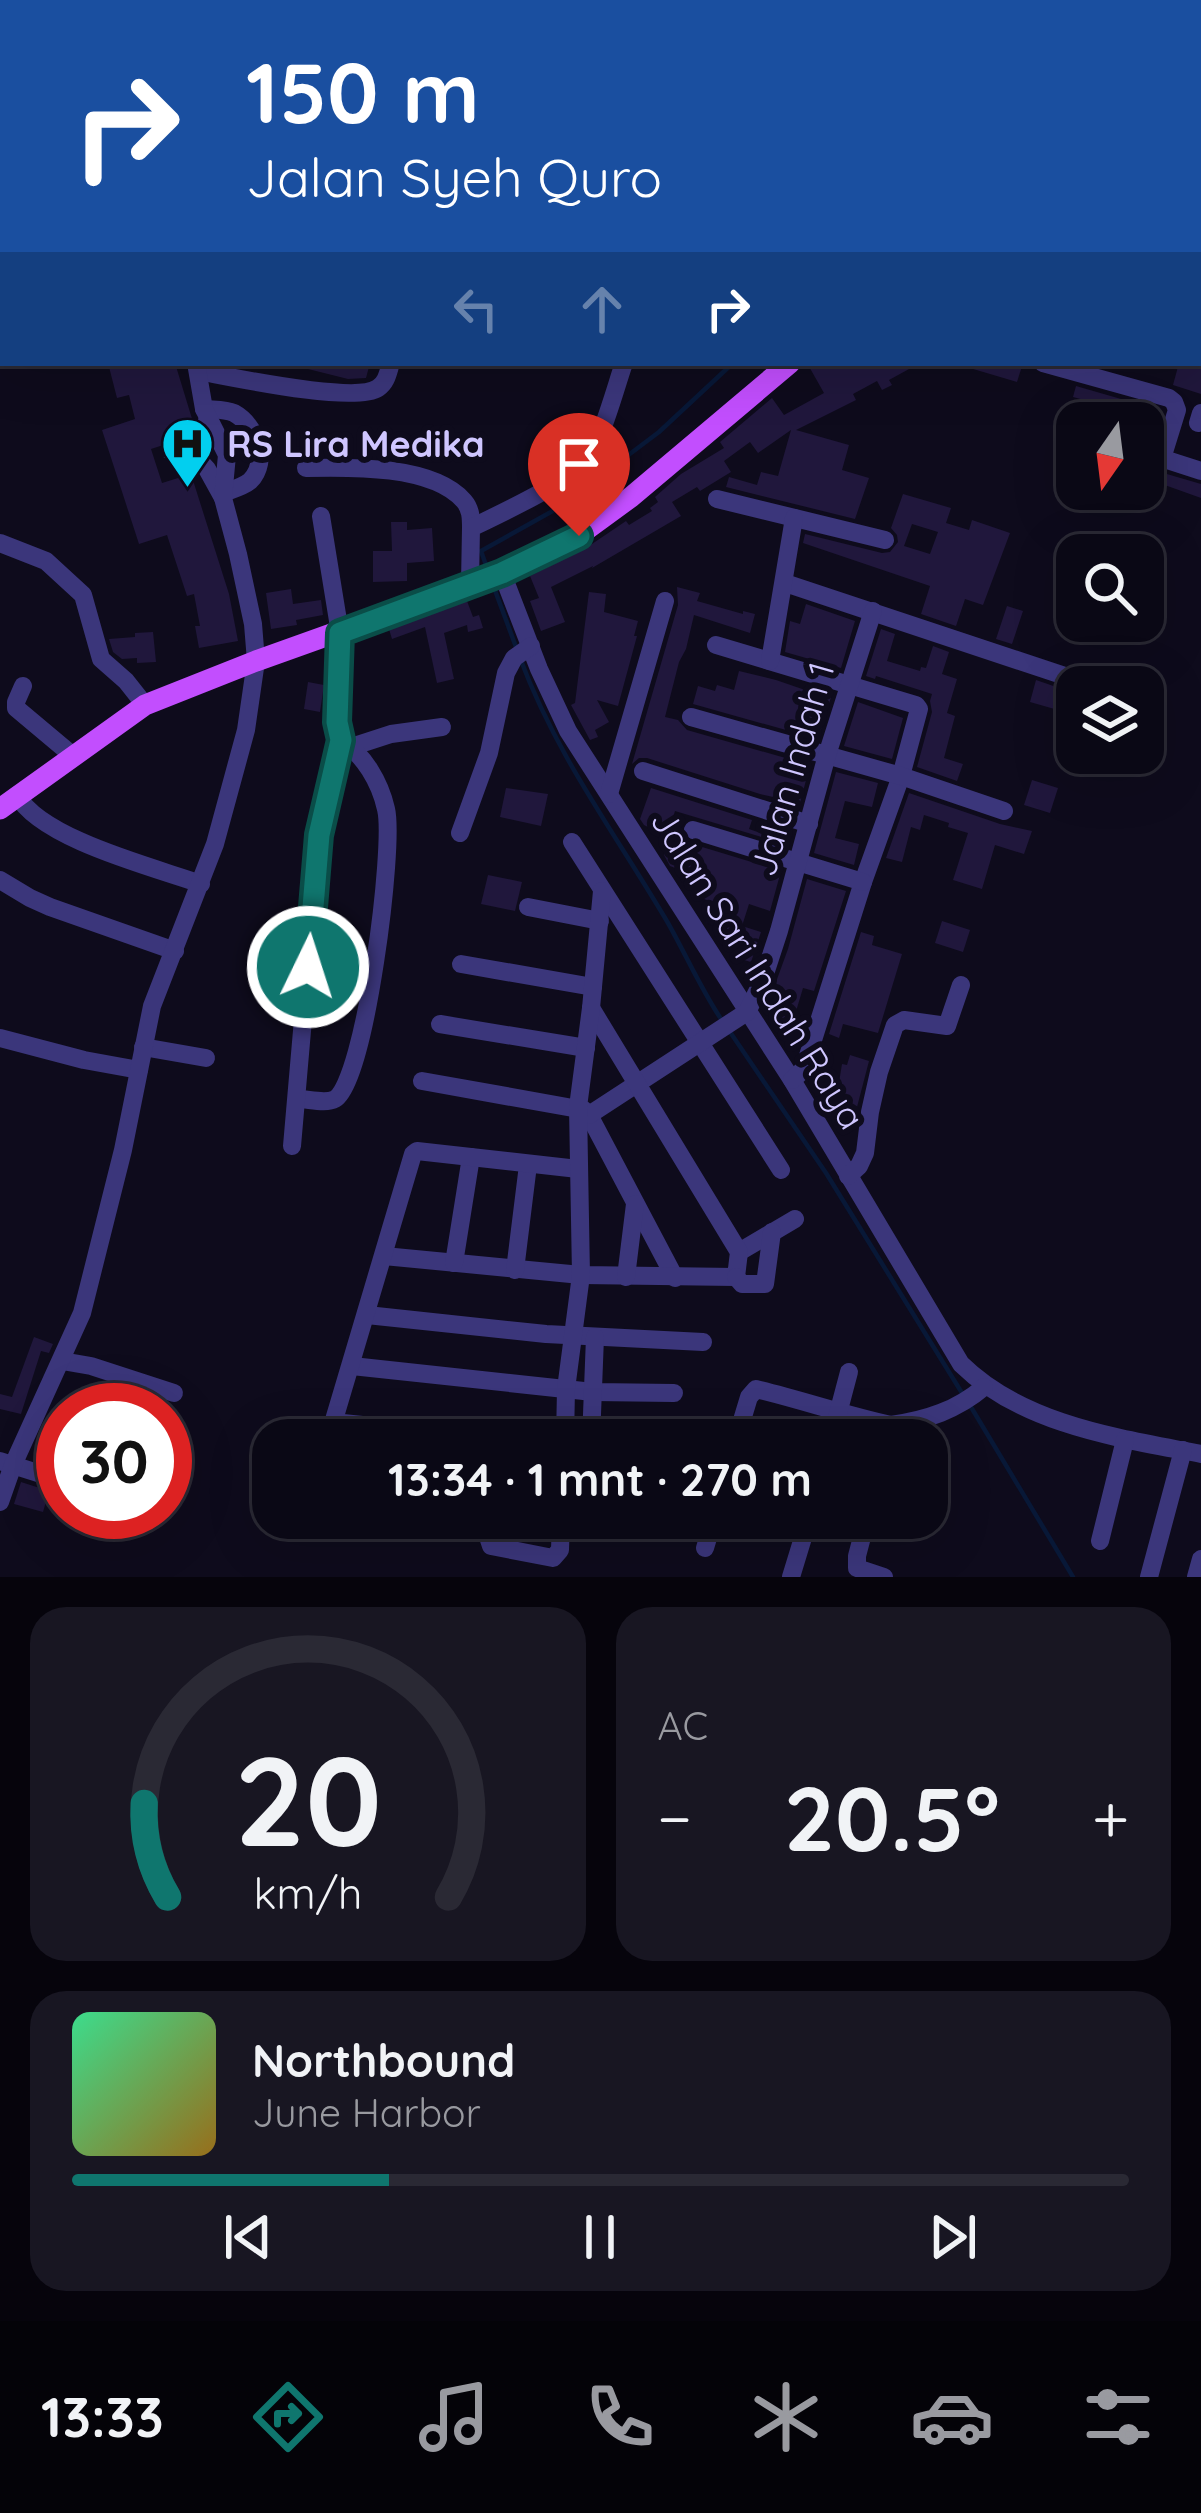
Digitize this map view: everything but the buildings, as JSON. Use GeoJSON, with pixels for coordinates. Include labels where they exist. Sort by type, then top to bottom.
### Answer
{"type":"FeatureCollection","features":[{"type":"Feature","properties":{"kind":"main road"},"geometry":{"type":"LineString","coordinates":[[9,802],[145,705],[487,578],[579,536],[786,366]]}},
{"type":"Feature","properties":{"kind":"street"},"geometry":{"type":"LineString","coordinates":[[0,1502],[7,1463],[82,1313],[157,991],[222,824],[256,661],[246,592],[223,495],[196,457],[206,431],[197,367],[346,394],[375,390],[391,366]]}},
{"type":"Feature","properties":{"kind":"street"},"geometry":{"type":"LineString","coordinates":[[471,528],[583,464],[623,366]]}},
{"type":"Feature","properties":{"kind":"street"},"geometry":{"type":"LineString","coordinates":[[1054,366],[1169,398],[1177,410],[1164,459],[1201,471]]}},
{"type":"Feature","properties":{"kind":"street"},"geometry":{"type":"LineString","coordinates":[[206,413],[227,454],[223,495]]}},
{"type":"Feature","properties":{"kind":"street"},"geometry":{"type":"LineString","coordinates":[[206,413],[236,414],[258,446],[254,476],[223,495]]}},
{"type":"Feature","properties":{"kind":"street"},"geometry":{"type":"LineString","coordinates":[[306,468],[413,474],[445,485],[466,502],[487,578]]}},
{"type":"Feature","properties":{"kind":"street"},"geometry":{"type":"LineString","coordinates":[[718,500],[885,540]]}},
{"type":"Feature","properties":{"kind":"street"},"geometry":{"type":"LineString","coordinates":[[298,1099],[329,1101],[343,1090],[377,954],[388,819],[373,775],[346,743],[337,722],[340,633],[322,516]]}},
{"type":"Feature","properties":{"kind":"street"},"geometry":{"type":"LineString","coordinates":[[770,661],[794,518]]}},
{"type":"Feature","properties":{"kind":"street"},"geometry":{"type":"LineString","coordinates":[[0,543],[46,561],[83,595],[101,658],[145,705]]}},
{"type":"Feature","properties":{"kind":"street","name":"Jalan Sari Indah Raya"},"geometry":{"type":"LineString","coordinates":[[487,578],[568,730],[743,1014],[792,1081],[961,1364],[971,1397]]}},
{"type":"Feature","properties":{"kind":"street"},"geometry":{"type":"LineString","coordinates":[[785,583],[1056,673]]}},
{"type":"Feature","properties":{"kind":"street"},"geometry":{"type":"LineString","coordinates":[[609,794],[665,601]]}},
{"type":"Feature","properties":{"kind":"street","name":"Jalan Indah 1"},"geometry":{"type":"LineString","coordinates":[[743,1014],[763,980],[873,611]]}},
{"type":"Feature","properties":{"kind":"street"},"geometry":{"type":"LineString","coordinates":[[716,645],[919,707],[901,776],[807,1059],[792,1081]]}},
{"type":"Feature","properties":{"kind":"street"},"geometry":{"type":"LineString","coordinates":[[460,833],[489,753],[506,673],[523,651]]}},
{"type":"Feature","properties":{"kind":"street"},"geometry":{"type":"LineString","coordinates":[[23,686],[16,708],[72,755]]}},
{"type":"Feature","properties":{"kind":"street"},"geometry":{"type":"LineString","coordinates":[[691,717],[901,776],[1004,811]]}},
{"type":"Feature","properties":{"kind":"street"},"geometry":{"type":"LineString","coordinates":[[346,743],[442,727]]}},
{"type":"Feature","properties":{"kind":"street"},"geometry":{"type":"LineString","coordinates":[[292,1146],[319,835],[346,743]]}},
{"type":"Feature","properties":{"kind":"street"},"geometry":{"type":"LineString","coordinates":[[644,771],[808,824]]}},
{"type":"Feature","properties":{"kind":"street"},"geometry":{"type":"LineString","coordinates":[[9,802],[21,803],[66,834],[201,884]]}},
{"type":"Feature","properties":{"kind":"street"},"geometry":{"type":"LineString","coordinates":[[693,830],[863,882]]}},
{"type":"Feature","properties":{"kind":"street"},"geometry":{"type":"LineString","coordinates":[[572,842],[706,1036],[781,1170]]}},
{"type":"Feature","properties":{"kind":"street"},"geometry":{"type":"LineString","coordinates":[[0,880],[50,907],[175,951]]}},
{"type":"Feature","properties":{"kind":"street"},"geometry":{"type":"LineString","coordinates":[[566,1419],[581,1275],[578,1169],[586,1048],[602,891]]}},
{"type":"Feature","properties":{"kind":"street"},"geometry":{"type":"LineString","coordinates":[[528,907],[600,921]]}},
{"type":"Feature","properties":{"kind":"street"},"geometry":{"type":"LineString","coordinates":[[461,964],[592,987]]}},
{"type":"Feature","properties":{"kind":"street"},"geometry":{"type":"LineString","coordinates":[[848,1176],[866,1153],[874,1092],[895,1025],[904,1020],[947,1026],[961,985]]}},
{"type":"Feature","properties":{"kind":"street"},"geometry":{"type":"LineString","coordinates":[[591,1008],[739,1252],[736,1277],[742,1284],[765,1284],[772,1232]]}},
{"type":"Feature","properties":{"kind":"street"},"geometry":{"type":"LineString","coordinates":[[422,1081],[583,1111],[743,1014]]}},
{"type":"Feature","properties":{"kind":"street"},"geometry":{"type":"LineString","coordinates":[[440,1024],[586,1048]]}},
{"type":"Feature","properties":{"kind":"street"},"geometry":{"type":"LineString","coordinates":[[0,1038],[139,1070]]}},
{"type":"Feature","properties":{"kind":"street"},"geometry":{"type":"LineString","coordinates":[[143,1047],[206,1058]]}},
{"type":"Feature","properties":{"kind":"street"},"geometry":{"type":"LineString","coordinates":[[583,1111],[675,1278]]}},
{"type":"Feature","properties":{"kind":"street"},"geometry":{"type":"LineString","coordinates":[[335,1419],[412,1154],[578,1169]]}},
{"type":"Feature","properties":{"kind":"street"},"geometry":{"type":"LineString","coordinates":[[454,1263],[471,1157]]}},
{"type":"Feature","properties":{"kind":"street"},"geometry":{"type":"LineString","coordinates":[[514,1270],[528,1165]]}},
{"type":"Feature","properties":{"kind":"street"},"geometry":{"type":"LineString","coordinates":[[626,1276],[635,1203]]}},
{"type":"Feature","properties":{"kind":"street"},"geometry":{"type":"LineString","coordinates":[[739,1252],[795,1219]]}},
{"type":"Feature","properties":{"kind":"street"},"geometry":{"type":"LineString","coordinates":[[384,1256],[581,1275],[736,1277]]}},
{"type":"Feature","properties":{"kind":"street"},"geometry":{"type":"LineString","coordinates":[[367,1315],[573,1336],[703,1342]]}},
{"type":"Feature","properties":{"kind":"street"},"geometry":{"type":"LineString","coordinates":[[592,1419],[595,1337]]}},
{"type":"Feature","properties":{"kind":"street"},"geometry":{"type":"LineString","coordinates":[[62,1361],[144,1383]]}},
{"type":"Feature","properties":{"kind":"street"},"geometry":{"type":"LineString","coordinates":[[352,1366],[593,1392],[674,1393]]}},
{"type":"Feature","properties":{"kind":"street"},"geometry":{"type":"LineString","coordinates":[[837,1419],[848,1372]]}},
{"type":"Feature","properties":{"kind":"street"},"geometry":{"type":"LineString","coordinates":[[742,1419],[754,1390],[813,1402],[855,1419]]}},
{"type":"Feature","properties":{"kind":"street"},"geometry":{"type":"LineString","coordinates":[[923,1419],[971,1397],[1192,1452],[1149,1577]]}},
{"type":"Feature","properties":{"kind":"street"},"geometry":{"type":"LineString","coordinates":[[1100,1541],[1125,1439]]}},
{"type":"Feature","properties":{"kind":"street"},"geometry":{"type":"LineString","coordinates":[[7,1463],[36,1472]]}},
{"type":"Feature","properties":{"kind":"street"},"geometry":{"type":"LineString","coordinates":[[489,1539],[491,1546],[553,1558],[560,1550],[560,1539]]}},
{"type":"Feature","properties":{"kind":"street"},"geometry":{"type":"LineString","coordinates":[[705,1548],[708,1539]]}},
{"type":"Feature","properties":{"kind":"street"},"geometry":{"type":"LineString","coordinates":[[791,1577],[802,1539]]}},
{"type":"Feature","properties":{"kind":"street"},"geometry":{"type":"LineString","coordinates":[[861,1539],[857,1568],[884,1577]]}},
{"type":"Feature","properties":{"kind":"street"},"geometry":{"type":"LineString","coordinates":[[1196,1577],[1201,1559]]}},
{"type":"Feature","properties":{"kind":"waterway"},"geometry":{"type":"LineString","coordinates":[[487,568],[481,551],[558,508],[659,432],[730,366]]}},
{"type":"Feature","properties":{"kind":"waterway"},"geometry":{"type":"LineString","coordinates":[[493,585],[516,647]]}},
{"type":"Feature","properties":{"kind":"waterway"},"geometry":{"type":"LineString","coordinates":[[520,658],[569,762],[721,1019]]}},
{"type":"Feature","properties":{"kind":"waterway"},"geometry":{"type":"LineString","coordinates":[[728,1029],[826,1173],[962,1393]]}},
{"type":"Feature","properties":{"kind":"waterway"},"geometry":{"type":"LineString","coordinates":[[968,1402],[1073,1577]]}},
{"type":"Feature","properties":{"kind":"place","name":"RS Lira Medika"},"geometry":{"type":"Point","coordinates":[188,490]}},
{"type":"Feature","properties":{"kind":"route"},"geometry":{"type":"LineString","coordinates":[[308,967],[319,835],[341,740],[337,722],[340,633],[502,573],[579,536]]}}]}
